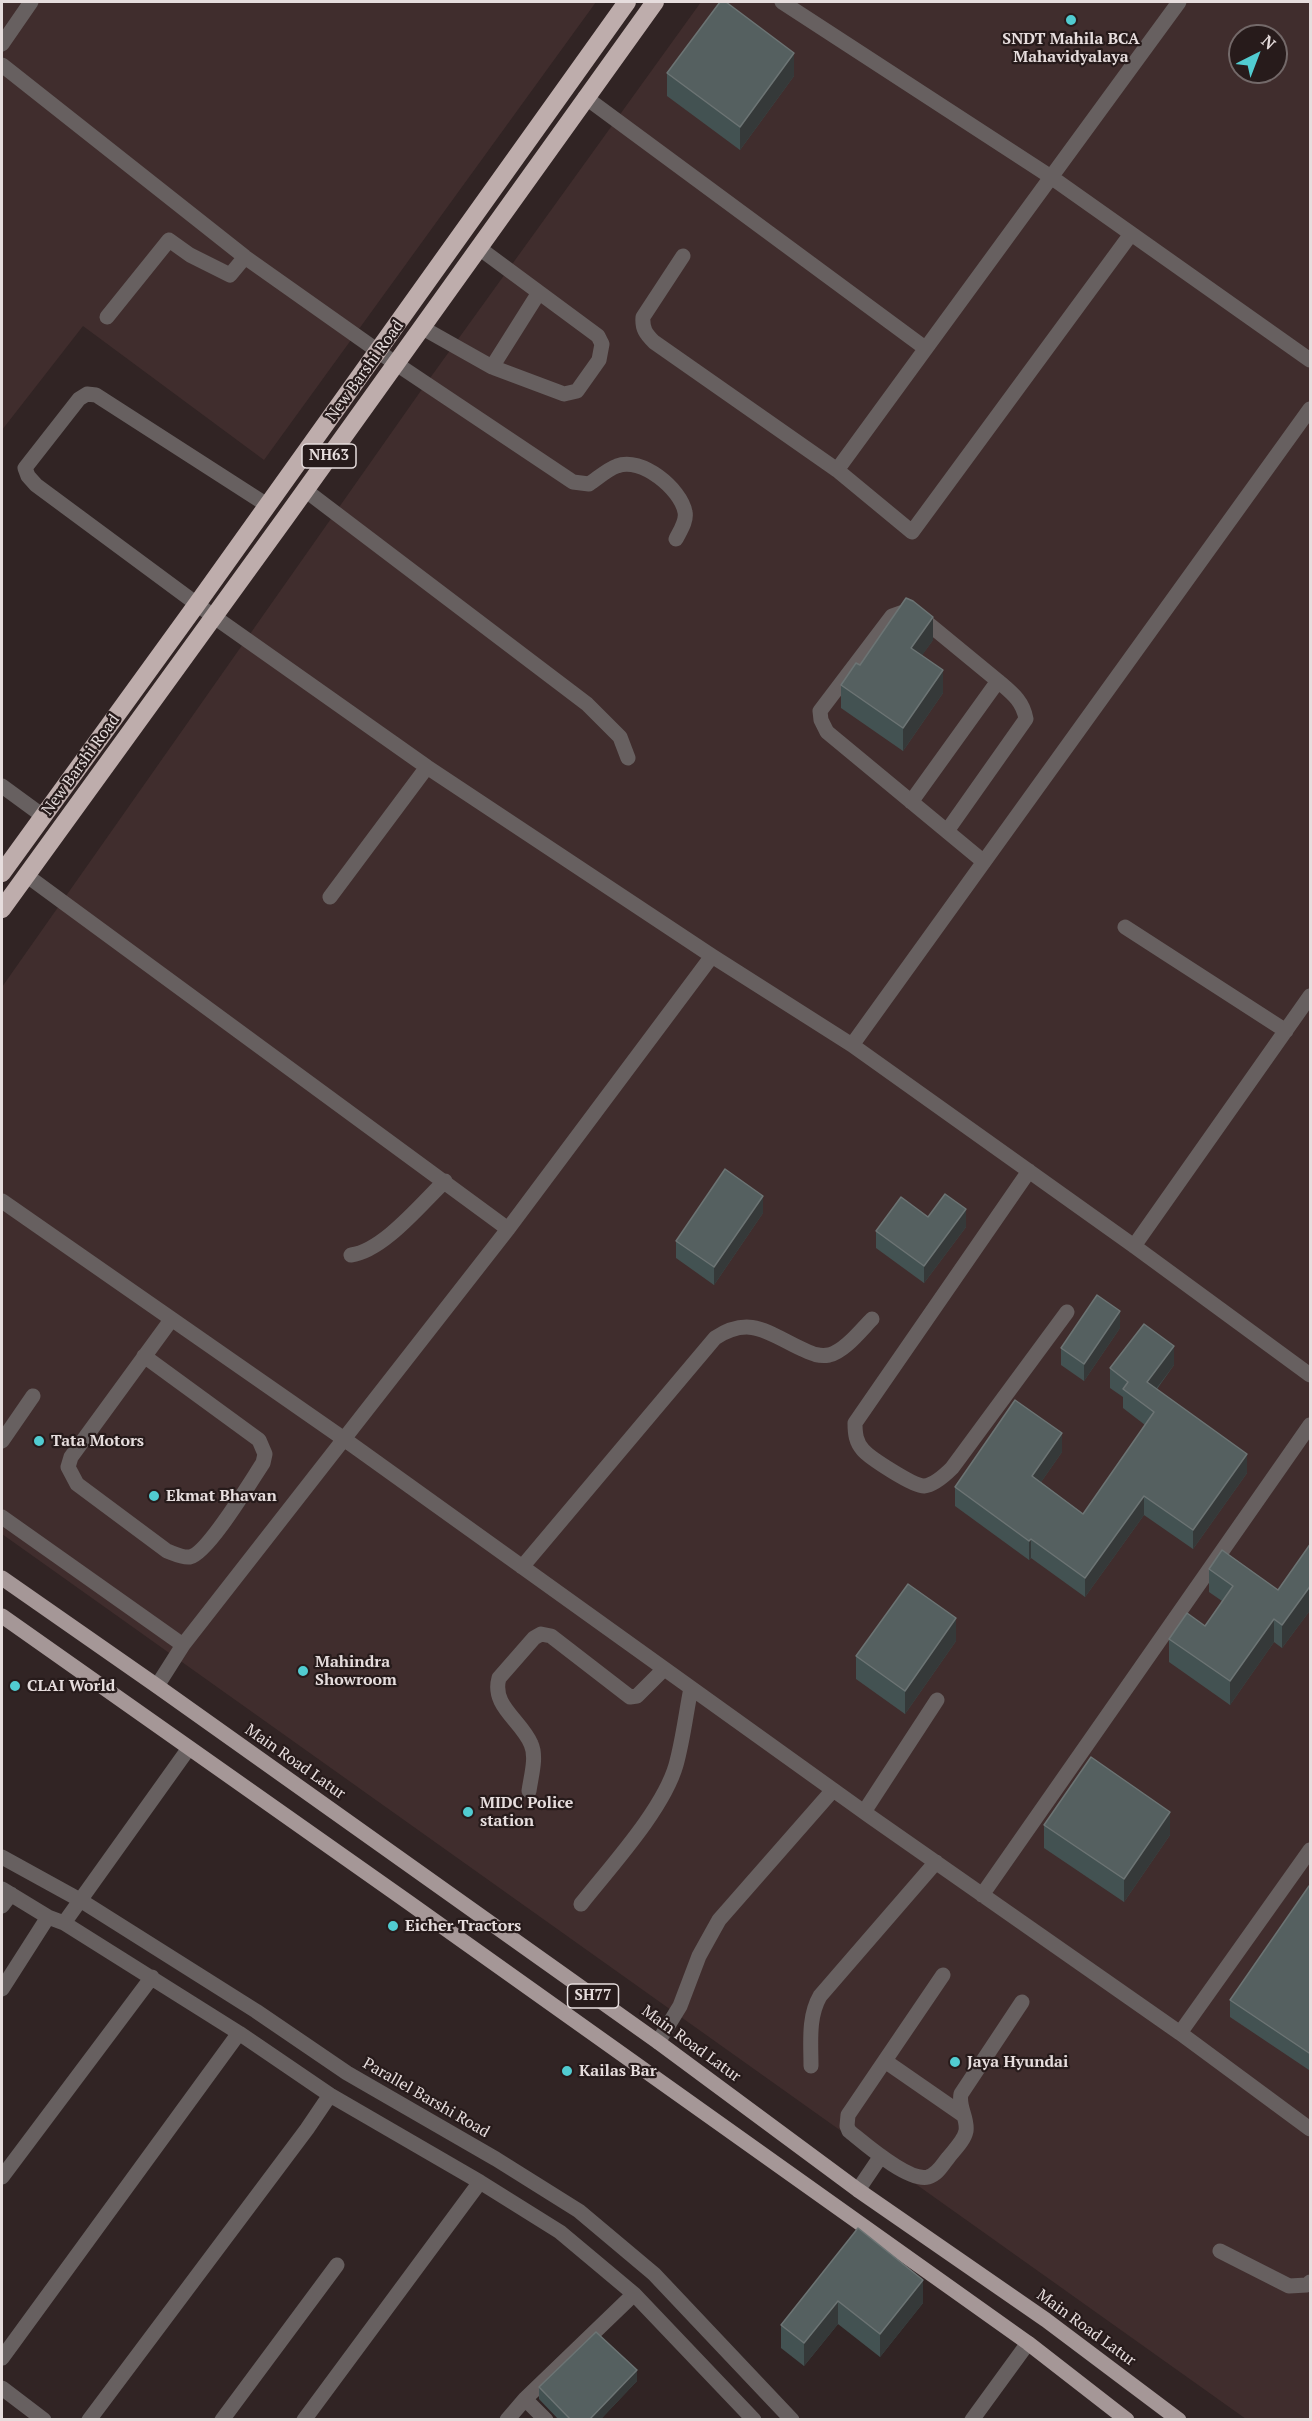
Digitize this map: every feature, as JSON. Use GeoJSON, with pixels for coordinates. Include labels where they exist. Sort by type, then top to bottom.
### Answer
{"type":"FeatureCollection","features":[{"type":"Feature","properties":{"kind":"highway","name":"New Barshi Road"},"geometry":{"type":"LineString","coordinates":[[2,873],[627,2]]}},
{"type":"Feature","properties":{"kind":"highway","name":"New Barshi Road"},"geometry":{"type":"LineString","coordinates":[[2,909],[655,2]]}},
{"type":"Feature","properties":{"kind":"main road","name":"Main Road Latur"},"geometry":{"type":"LineString","coordinates":[[2,1578],[658,2042],[858,2190],[1046,2320],[1179,2420]]}},
{"type":"Feature","properties":{"kind":"main road","name":"SH77"},"geometry":{"type":"LineString","coordinates":[[2,1616],[1028,2343],[1127,2420]]}},
{"type":"Feature","properties":{"kind":"street"},"geometry":{"type":"LineString","coordinates":[[2,44],[31,2]]}},
{"type":"Feature","properties":{"kind":"street"},"geometry":{"type":"LineString","coordinates":[[782,2],[1051,177],[1311,360]]}},
{"type":"Feature","properties":{"kind":"street"},"geometry":{"type":"LineString","coordinates":[[837,470],[1179,2]]}},
{"type":"Feature","properties":{"kind":"street"},"geometry":{"type":"LineString","coordinates":[[2,65],[245,256],[377,351],[573,482],[590,484],[618,465],[632,464],[645,467],[664,481],[679,498],[685,510],[686,518],[676,539]]}},
{"type":"Feature","properties":{"kind":"street"},"geometry":{"type":"LineString","coordinates":[[585,98],[925,348]]}},
{"type":"Feature","properties":{"kind":"street"},"geometry":{"type":"LineString","coordinates":[[683,256],[643,317],[642,326],[646,333],[654,342],[837,470],[912,532],[1131,234]]}},
{"type":"Feature","properties":{"kind":"street"},"geometry":{"type":"LineString","coordinates":[[107,317],[170,240],[190,255],[230,275],[245,256]]}},
{"type":"Feature","properties":{"kind":"street"},"geometry":{"type":"LineString","coordinates":[[421,327],[492,367],[564,394],[577,391],[599,360],[602,344],[598,336],[479,249]]}},
{"type":"Feature","properties":{"kind":"street"},"geometry":{"type":"LineString","coordinates":[[492,367],[538,294]]}},
{"type":"Feature","properties":{"kind":"street"},"geometry":{"type":"LineString","coordinates":[[267,505],[96,395],[87,394],[79,399],[26,468],[28,477],[36,485],[213,616],[427,767],[712,956],[852,1045],[1134,1245],[1311,1375]]}},
{"type":"Feature","properties":{"kind":"street"},"geometry":{"type":"LineString","coordinates":[[852,1045],[1311,409]]}},
{"type":"Feature","properties":{"kind":"street"},"geometry":{"type":"LineString","coordinates":[[305,490],[587,704],[620,737],[628,758]]}},
{"type":"Feature","properties":{"kind":"street"},"geometry":{"type":"LineString","coordinates":[[947,831],[1026,719],[1024,706],[1015,695],[919,616],[906,611],[892,616],[820,711],[821,720],[826,732],[984,862]]}},
{"type":"Feature","properties":{"kind":"street"},"geometry":{"type":"LineString","coordinates":[[911,802],[998,681]]}},
{"type":"Feature","properties":{"kind":"street"},"geometry":{"type":"LineString","coordinates":[[330,897],[427,767]]}},
{"type":"Feature","properties":{"kind":"street"},"geometry":{"type":"LineString","coordinates":[[2,786],[43,816]]}},
{"type":"Feature","properties":{"kind":"street"},"geometry":{"type":"LineString","coordinates":[[26,875],[508,1229]]}},
{"type":"Feature","properties":{"kind":"street"},"geometry":{"type":"LineString","coordinates":[[1125,927],[1286,1031]]}},
{"type":"Feature","properties":{"kind":"street"},"geometry":{"type":"LineString","coordinates":[[157,1686],[183,1645],[508,1229],[712,956]]}},
{"type":"Feature","properties":{"kind":"street"},"geometry":{"type":"LineString","coordinates":[[1134,1245],[1311,996]]}},
{"type":"Feature","properties":{"kind":"street"},"geometry":{"type":"LineString","coordinates":[[1029,1171],[855,1423],[855,1437],[864,1451],[915,1485],[926,1486],[942,1478],[952,1468],[1067,1312]]}},
{"type":"Feature","properties":{"kind":"street"},"geometry":{"type":"LineString","coordinates":[[351,1255],[360,1254],[381,1242],[445,1181]]}},
{"type":"Feature","properties":{"kind":"street"},"geometry":{"type":"LineString","coordinates":[[2,1201],[344,1439],[833,1790],[1180,2033],[1311,2129]]}},
{"type":"Feature","properties":{"kind":"street"},"geometry":{"type":"LineString","coordinates":[[522,1567],[715,1338],[729,1329],[744,1325],[765,1331],[815,1355],[830,1354],[841,1348],[872,1319]]}},
{"type":"Feature","properties":{"kind":"street"},"geometry":{"type":"LineString","coordinates":[[144,1356],[259,1440],[265,1454],[263,1463],[207,1546],[190,1557],[167,1551],[77,1484],[68,1467],[71,1456],[144,1356],[171,1320]]}},
{"type":"Feature","properties":{"kind":"street"},"geometry":{"type":"LineString","coordinates":[[2,1441],[33,1396]]}},
{"type":"Feature","properties":{"kind":"street"},"geometry":{"type":"LineString","coordinates":[[982,1895],[1311,1425]]}},
{"type":"Feature","properties":{"kind":"street"},"geometry":{"type":"LineString","coordinates":[[2,1517],[183,1645]]}},
{"type":"Feature","properties":{"kind":"street"},"geometry":{"type":"LineString","coordinates":[[529,1791],[534,1754],[531,1743],[500,1702],[497,1686],[499,1678],[534,1638],[541,1634],[551,1636],[630,1697],[638,1696],[664,1669]]}},
{"type":"Feature","properties":{"kind":"street"},"geometry":{"type":"LineString","coordinates":[[581,1904],[655,1808],[667,1786],[676,1766],[691,1688]]}},
{"type":"Feature","properties":{"kind":"street"},"geometry":{"type":"LineString","coordinates":[[864,1812],[937,1700]]}},
{"type":"Feature","properties":{"kind":"street"},"geometry":{"type":"LineString","coordinates":[[64,1923],[189,1748]]}},
{"type":"Feature","properties":{"kind":"street"},"geometry":{"type":"LineString","coordinates":[[658,2042],[680,2006],[699,1956],[719,1920],[833,1790]]}},
{"type":"Feature","properties":{"kind":"street"},"geometry":{"type":"LineString","coordinates":[[1180,2033],[1311,1850]]}},
{"type":"Feature","properties":{"kind":"street","name":"Parallel Barshi Road"},"geometry":{"type":"LineString","coordinates":[[2,1857],[80,1900],[198,1974],[346,2073],[496,2159],[579,2211],[654,2274],[752,2375],[792,2420]]}},
{"type":"Feature","properties":{"kind":"street"},"geometry":{"type":"LineString","coordinates":[[811,2066],[812,2019],[814,2007],[820,1996],[936,1862]]}},
{"type":"Feature","properties":{"kind":"street"},"geometry":{"type":"LineString","coordinates":[[5,1896],[64,1923],[239,2033],[330,2095],[480,2182],[560,2232],[634,2294],[754,2420]]}},
{"type":"Feature","properties":{"kind":"street"},"geometry":{"type":"LineString","coordinates":[[2,1989],[48,1917]]}},
{"type":"Feature","properties":{"kind":"street"},"geometry":{"type":"LineString","coordinates":[[943,1975],[848,2115],[849,2131],[881,2156],[917,2177],[930,2176],[937,2172],[962,2139],[966,2131],[961,2094],[1022,2002]]}},
{"type":"Feature","properties":{"kind":"street"},"geometry":{"type":"LineString","coordinates":[[2,2177],[152,1977]]}},
{"type":"Feature","properties":{"kind":"street"},"geometry":{"type":"LineString","coordinates":[[2,2358],[239,2033]]}},
{"type":"Feature","properties":{"kind":"street"},"geometry":{"type":"LineString","coordinates":[[885,2061],[963,2115]]}},
{"type":"Feature","properties":{"kind":"street"},"geometry":{"type":"LineString","coordinates":[[89,2420],[330,2095]]}},
{"type":"Feature","properties":{"kind":"street"},"geometry":{"type":"LineString","coordinates":[[858,2190],[881,2156]]}},
{"type":"Feature","properties":{"kind":"street"},"geometry":{"type":"LineString","coordinates":[[304,2420],[480,2182]]}},
{"type":"Feature","properties":{"kind":"street"},"geometry":{"type":"LineString","coordinates":[[1220,2251],[1289,2286],[1311,2282]]}},
{"type":"Feature","properties":{"kind":"street"},"geometry":{"type":"LineString","coordinates":[[222,2420],[337,2265]]}},
{"type":"Feature","properties":{"kind":"street"},"geometry":{"type":"LineString","coordinates":[[507,2420],[525,2399],[634,2294]]}},
{"type":"Feature","properties":{"kind":"street"},"geometry":{"type":"LineString","coordinates":[[972,2420],[1028,2343]]}},
{"type":"Feature","properties":{"kind":"street"},"geometry":{"type":"LineString","coordinates":[[2,2388],[44,2420]]}},
{"type":"Feature","properties":{"kind":"street"},"geometry":{"type":"LineString","coordinates":[[525,2399],[546,2420]]}},
{"type":"Feature","properties":{"kind":"shaded area"},"geometry":{"type":"Polygon","coordinates":[[[2,2],[596,2],[264,460],[83,326],[2,430],[2,2]]]}},
{"type":"Feature","properties":{"kind":"shaded area"},"geometry":{"type":"Polygon","coordinates":[[[701,2],[1310,2],[1310,2419],[1246,2419],[2,1534],[2,987],[420,392],[701,2]]]}},
{"type":"Feature","properties":{"kind":"building"},"geometry":{"type":"Polygon","coordinates":[[[720,2],[726,2],[794,53],[740,127],[667,73],[720,2]]]}},
{"type":"Feature","properties":{"kind":"building"},"geometry":{"type":"Polygon","coordinates":[[[906,598],[933,617],[911,648],[943,670],[903,728],[841,685],[856,663],[860,665],[906,598]]]}},
{"type":"Feature","properties":{"kind":"building"},"geometry":{"type":"Polygon","coordinates":[[[725,1169],[763,1196],[714,1267],[676,1241],[725,1169]]]}},
{"type":"Feature","properties":{"kind":"building"},"geometry":{"type":"Polygon","coordinates":[[[945,1194],[966,1209],[924,1266],[876,1231],[901,1197],[928,1217],[945,1194]]]}},
{"type":"Feature","properties":{"kind":"building"},"geometry":{"type":"Polygon","coordinates":[[[1097,1295],[1120,1311],[1084,1364],[1061,1348],[1097,1295]]]}},
{"type":"Feature","properties":{"kind":"building"},"geometry":{"type":"Polygon","coordinates":[[[1144,1324],[1174,1346],[1147,1382],[1247,1454],[1193,1530],[1144,1496],[1085,1578],[1031,1539],[1029,1541],[955,1487],[1015,1400],[1062,1433],[1032,1476],[1083,1514],[1154,1412],[1123,1389],[1128,1382],[1110,1368],[1144,1324]]]}},
{"type":"Feature","properties":{"kind":"building"},"geometry":{"type":"Polygon","coordinates":[[[1311,1543],[1311,1585],[1282,1625],[1274,1619],[1230,1681],[1169,1639],[1187,1613],[1205,1626],[1233,1586],[1209,1569],[1222,1550],[1278,1590],[1311,1543]]]}},
{"type":"Feature","properties":{"kind":"building"},"geometry":{"type":"Polygon","coordinates":[[[908,1584],[956,1618],[905,1691],[856,1656],[908,1584]]]}},
{"type":"Feature","properties":{"kind":"building"},"geometry":{"type":"Polygon","coordinates":[[[1091,1757],[1170,1812],[1124,1879],[1044,1825],[1091,1757]]]}},
{"type":"Feature","properties":{"kind":"building"},"geometry":{"type":"Polygon","coordinates":[[[1309,1886],[1311,1887],[1311,2050],[1309,2053],[1230,2000],[1309,1886]]]}},
{"type":"Feature","properties":{"kind":"building"},"geometry":{"type":"Polygon","coordinates":[[[858,2228],[923,2280],[880,2334],[838,2301],[804,2343],[781,2325],[858,2228]]]}},
{"type":"Feature","properties":{"kind":"building"},"geometry":{"type":"Polygon","coordinates":[[[596,2332],[637,2370],[589,2420],[571,2420],[539,2387],[596,2332]]]}},
{"type":"Feature","properties":{"kind":"place","name":"SNDT Mahila BCA Mahavidyalaya"},"geometry":{"type":"Point","coordinates":[1071,20]}},
{"type":"Feature","properties":{"kind":"place","name":"Tata Motors"},"geometry":{"type":"Point","coordinates":[39,1441]}},
{"type":"Feature","properties":{"kind":"place","name":"Ekmat Bhavan"},"geometry":{"type":"Point","coordinates":[154,1496]}},
{"type":"Feature","properties":{"kind":"place","name":"Mahindra Showroom"},"geometry":{"type":"Point","coordinates":[303,1671]}},
{"type":"Feature","properties":{"kind":"place","name":"CLAI World"},"geometry":{"type":"Point","coordinates":[15,1686]}},
{"type":"Feature","properties":{"kind":"place","name":"MIDC Police station"},"geometry":{"type":"Point","coordinates":[468,1812]}},
{"type":"Feature","properties":{"kind":"place","name":"Eicher Tractors"},"geometry":{"type":"Point","coordinates":[393,1926]}},
{"type":"Feature","properties":{"kind":"place","name":"Jaya Hyundai"},"geometry":{"type":"Point","coordinates":[955,2062]}},
{"type":"Feature","properties":{"kind":"place","name":"Kailas Bar"},"geometry":{"type":"Point","coordinates":[567,2071]}}]}
